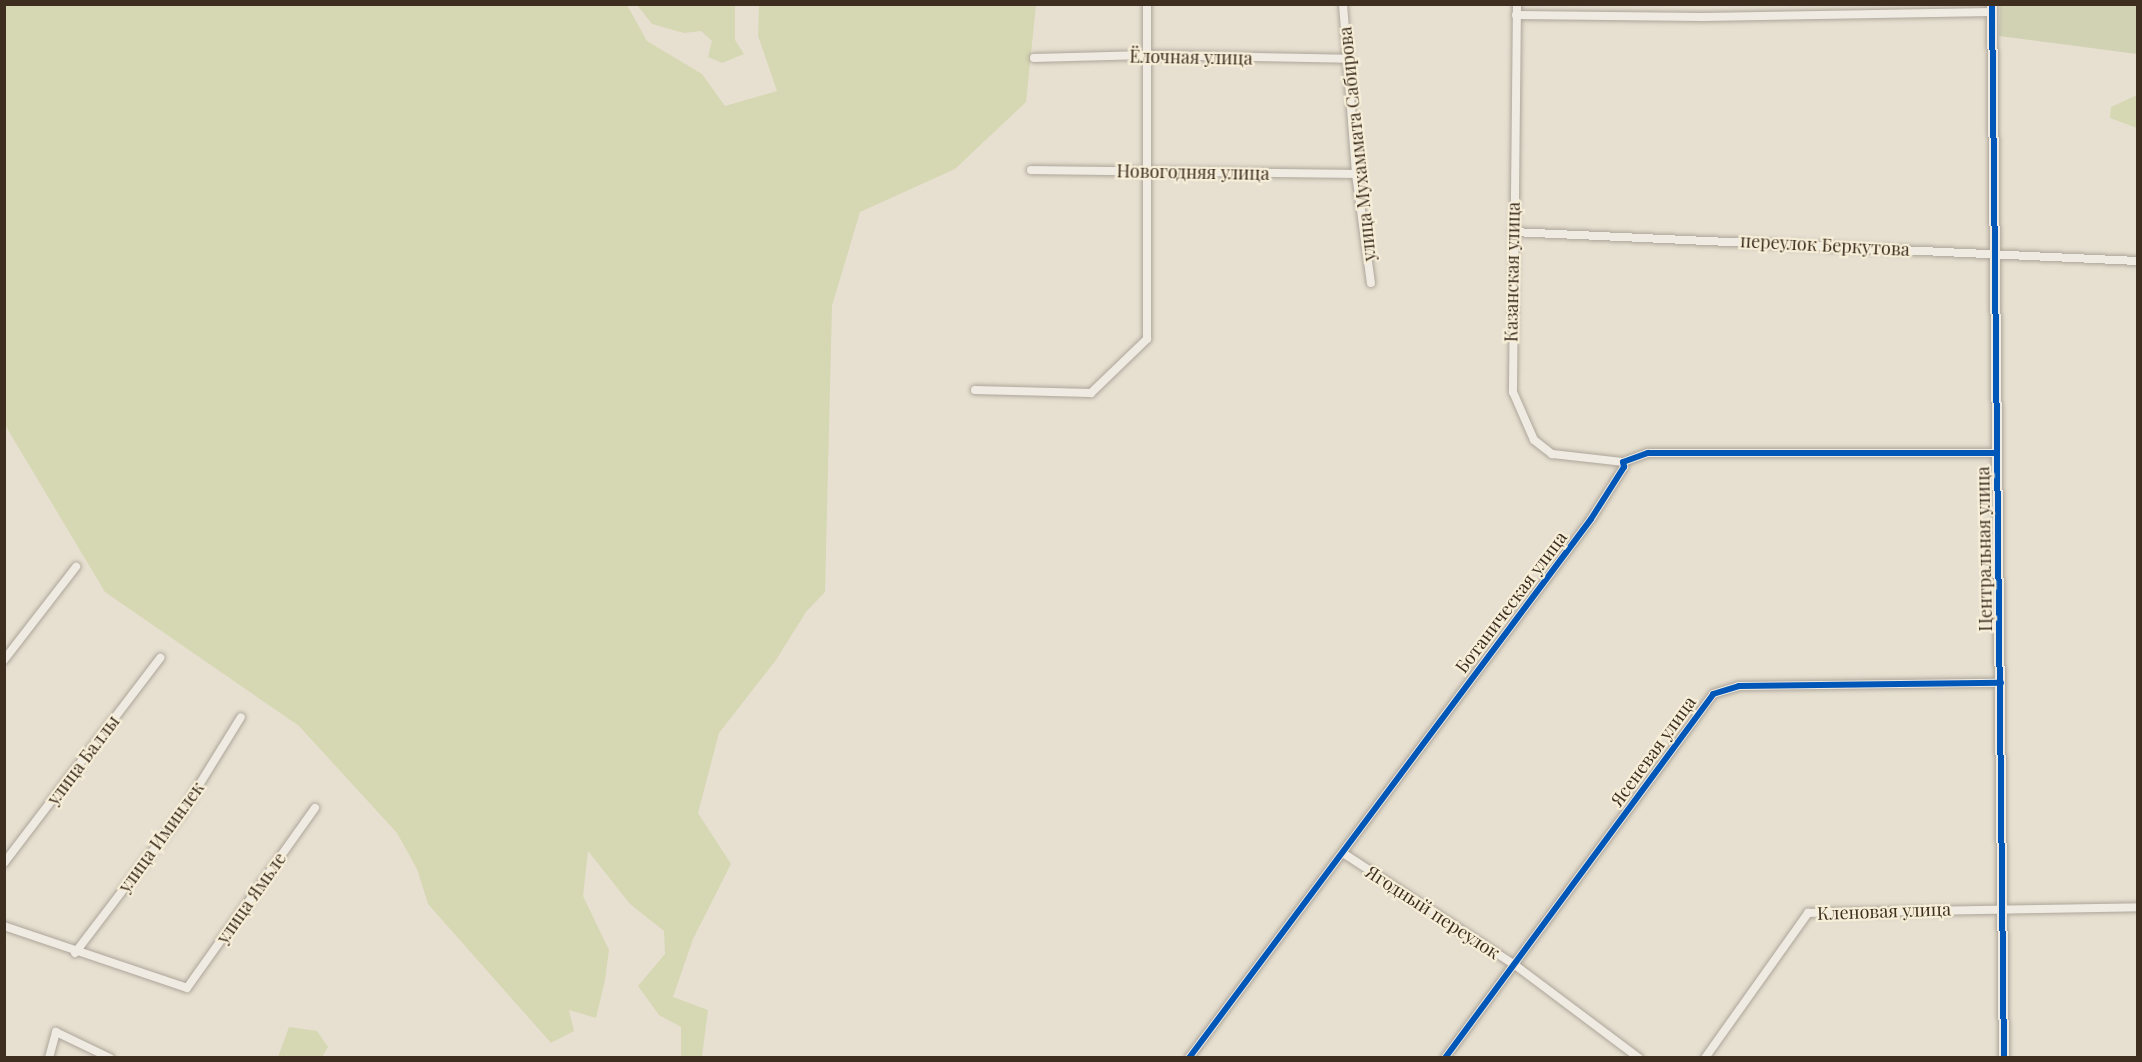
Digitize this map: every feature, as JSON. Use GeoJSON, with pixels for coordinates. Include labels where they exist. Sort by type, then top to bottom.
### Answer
{"type":"FeatureCollection","features":[{"type":"Feature","properties":{"kind":"street"},"geometry":{"type":"LineString","coordinates":[[975,390],[1090,393],[1147,339],[1147,4]]}},
{"type":"Feature","properties":{"kind":"street","name":"улица Мухаммата Сабирова"},"geometry":{"type":"LineString","coordinates":[[1343,4],[1356,174],[1371,283]]}},
{"type":"Feature","properties":{"kind":"street","name":"Казанская улица"},"geometry":{"type":"LineString","coordinates":[[1517,4],[1511,378],[1520,414],[1533,440],[1552,454],[1623,462]]}},
{"type":"Feature","properties":{"kind":"street"},"geometry":{"type":"LineString","coordinates":[[1516,15],[1713,17],[1992,8]]}},
{"type":"Feature","properties":{"kind":"street","name":"Центральная улица"},"geometry":{"type":"LineString","coordinates":[[1992,8],[1993,254],[2001,683],[2004,1058]]}},
{"type":"Feature","properties":{"kind":"street","name":"Ёлочная улица"},"geometry":{"type":"LineString","coordinates":[[1034,58],[1148,55],[1348,59]]}},
{"type":"Feature","properties":{"kind":"street","name":"Новогодняя улица"},"geometry":{"type":"LineString","coordinates":[[1030,170],[1356,174]]}},
{"type":"Feature","properties":{"kind":"street","name":"переулок Беркутова"},"geometry":{"type":"LineString","coordinates":[[1513,232],[2138,261]]}},
{"type":"Feature","properties":{"kind":"street"},"geometry":{"type":"LineString","coordinates":[[1623,462],[1648,453],[1997,453]]}},
{"type":"Feature","properties":{"kind":"street","name":"Ботаническая улица"},"geometry":{"type":"LineString","coordinates":[[1189,1058],[1591,519],[1624,467],[1623,462]]}},
{"type":"Feature","properties":{"kind":"street"},"geometry":{"type":"LineString","coordinates":[[4,660],[76,567]]}},
{"type":"Feature","properties":{"kind":"street","name":"улица Баллы"},"geometry":{"type":"LineString","coordinates":[[4,863],[160,658]]}},
{"type":"Feature","properties":{"kind":"street","name":"Ясеневая улица"},"geometry":{"type":"LineString","coordinates":[[1445,1058],[1713,694],[1739,686],[2001,683]]}},
{"type":"Feature","properties":{"kind":"street","name":"улица Иминлек"},"geometry":{"type":"LineString","coordinates":[[75,953],[183,811],[241,717]]}},
{"type":"Feature","properties":{"kind":"street","name":"улица Ямьле"},"geometry":{"type":"LineString","coordinates":[[75,953],[187,988],[315,808]]}},
{"type":"Feature","properties":{"kind":"street","name":"Ягодный переулок"},"geometry":{"type":"LineString","coordinates":[[1343,853],[1515,965],[1639,1058]]}},
{"type":"Feature","properties":{"kind":"street","name":"Кленовая улица"},"geometry":{"type":"LineString","coordinates":[[1704,1058],[1808,913],[2003,907],[2138,907]]}},
{"type":"Feature","properties":{"kind":"street"},"geometry":{"type":"LineString","coordinates":[[4,926],[75,953]]}},
{"type":"Feature","properties":{"kind":"street"},"geometry":{"type":"LineString","coordinates":[[49,1058],[56,1032],[110,1058]]}},
{"type":"Feature","properties":{"kind":"green space"},"geometry":{"type":"Polygon","coordinates":[[[5,5],[627,5],[647,41],[702,74],[725,106],[777,91],[758,36],[759,5],[1036,5],[1026,102],[955,169],[860,212],[832,306],[825,592],[806,612],[776,660],[719,733],[698,813],[731,864],[693,939],[673,997],[708,1010],[702,1057],[681,1057],[681,1027],[659,1015],[638,986],[665,954],[664,931],[630,904],[588,851],[583,896],[609,950],[605,980],[596,1018],[569,1010],[574,1031],[551,1043],[428,904],[417,869],[397,833],[299,726],[105,592],[5,425],[5,5]]]}},
{"type":"Feature","properties":{"kind":"green space"},"geometry":{"type":"Polygon","coordinates":[[[637,5],[735,5],[735,40],[744,54],[722,63],[708,57],[712,41],[701,31],[684,33],[652,24],[637,5]]]}},
{"type":"Feature","properties":{"kind":"green space"},"geometry":{"type":"Polygon","coordinates":[[[2000,5],[2137,5],[2137,54],[1999,36],[2000,5]]]}},
{"type":"Feature","properties":{"kind":"green space"},"geometry":{"type":"Polygon","coordinates":[[[2137,95],[2137,128],[2110,118],[2111,107],[2137,95]]]}},
{"type":"Feature","properties":{"kind":"green space"},"geometry":{"type":"Polygon","coordinates":[[[289,1027],[317,1031],[328,1047],[322,1057],[278,1057],[289,1027]]]}},
{"type":"Feature","properties":{"kind":"cycle path"},"geometry":{"type":"LineString","coordinates":[[1992,4],[2004,1058]]}},
{"type":"Feature","properties":{"kind":"cycle path"},"geometry":{"type":"LineString","coordinates":[[1189,1058],[1591,519],[1624,467],[1623,462],[1648,453],[1997,453]]}},
{"type":"Feature","properties":{"kind":"cycle path"},"geometry":{"type":"LineString","coordinates":[[1445,1058],[1713,694],[1739,686],[2001,683]]}}]}
